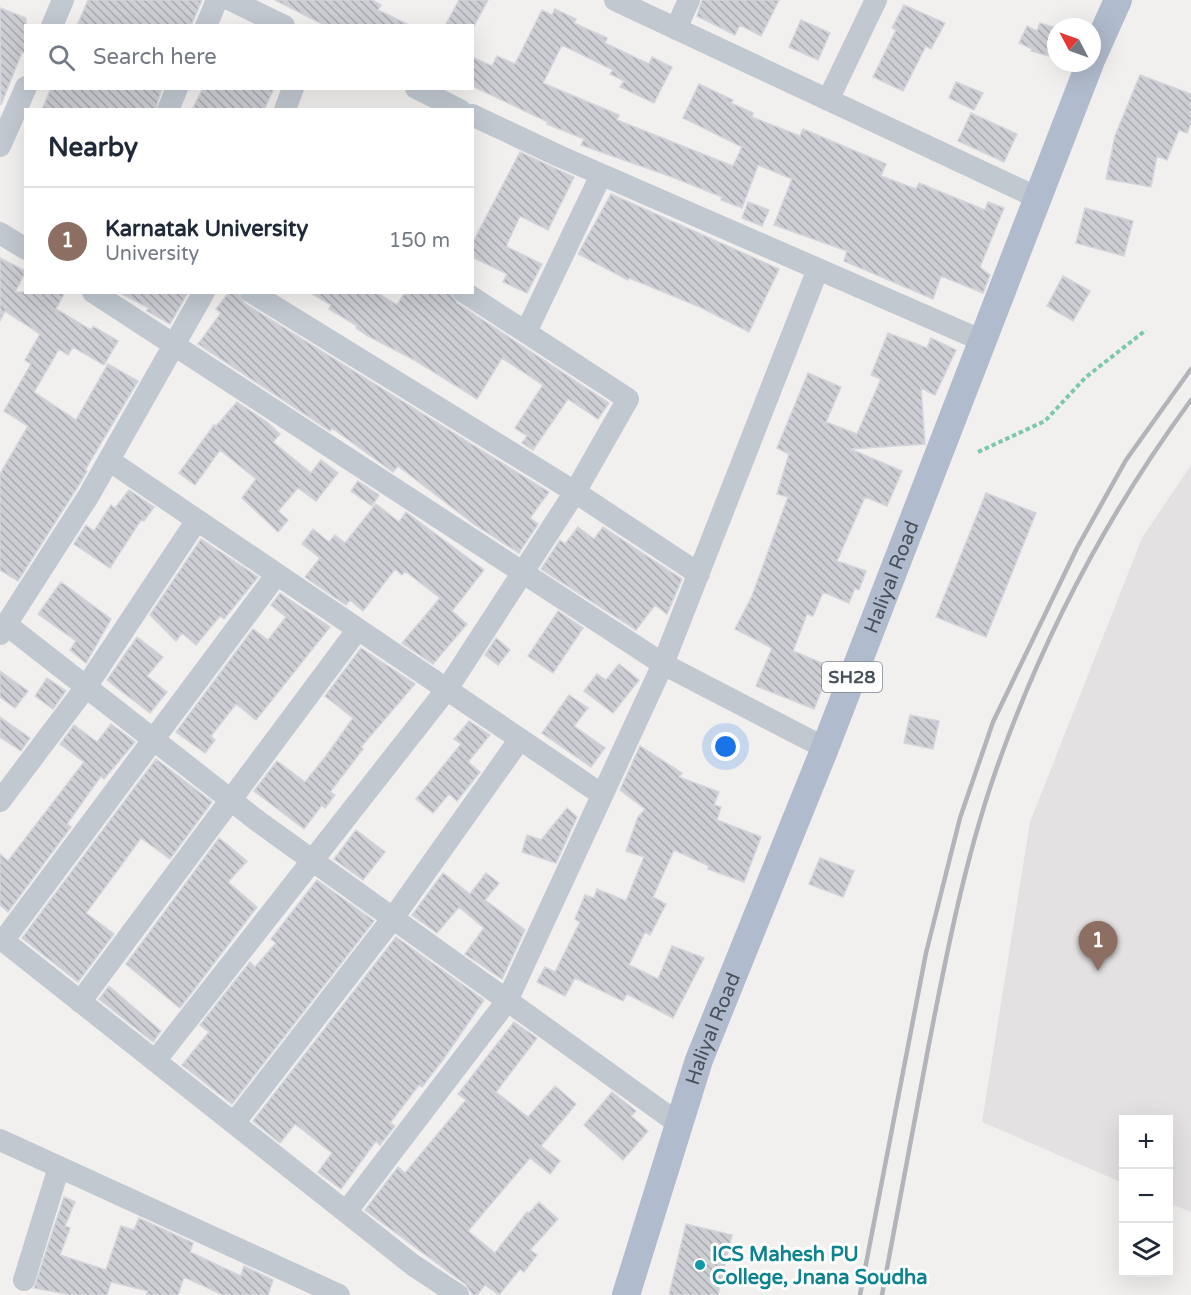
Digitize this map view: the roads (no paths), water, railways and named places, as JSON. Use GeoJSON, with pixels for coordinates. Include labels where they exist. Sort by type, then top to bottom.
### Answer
{"type":"FeatureCollection","features":[{"type":"Feature","properties":{"kind":"main road"},"geometry":{"type":"LineString","coordinates":[[1101,38],[1118,0]]}},
{"type":"Feature","properties":{"kind":"main road","name":"Haliyal Road"},"geometry":{"type":"LineString","coordinates":[[626,1295],[699,1060],[825,748],[1087,72]]}},
{"type":"Feature","properties":{"kind":"street"},"geometry":{"type":"LineString","coordinates":[[53,24],[63,0]]}},
{"type":"Feature","properties":{"kind":"street"},"geometry":{"type":"LineString","coordinates":[[207,24],[217,0]]}},
{"type":"Feature","properties":{"kind":"street"},"geometry":{"type":"LineString","coordinates":[[231,0],[280,24]]}},
{"type":"Feature","properties":{"kind":"street"},"geometry":{"type":"LineString","coordinates":[[615,0],[1038,198]]}},
{"type":"Feature","properties":{"kind":"street"},"geometry":{"type":"LineString","coordinates":[[676,29],[689,0]]}},
{"type":"Feature","properties":{"kind":"street"},"geometry":{"type":"LineString","coordinates":[[828,100],[876,0]]}},
{"type":"Feature","properties":{"kind":"street"},"geometry":{"type":"LineString","coordinates":[[0,146],[25,90]]}},
{"type":"Feature","properties":{"kind":"street"},"geometry":{"type":"LineString","coordinates":[[169,108],[176,90]]}},
{"type":"Feature","properties":{"kind":"street"},"geometry":{"type":"LineString","coordinates":[[286,108],[292,90]]}},
{"type":"Feature","properties":{"kind":"street"},"geometry":{"type":"LineString","coordinates":[[420,90],[456,108]]}},
{"type":"Feature","properties":{"kind":"street"},"geometry":{"type":"LineString","coordinates":[[474,116],[602,175],[983,341]]}},
{"type":"Feature","properties":{"kind":"street"},"geometry":{"type":"LineString","coordinates":[[526,332],[602,175]]}},
{"type":"Feature","properties":{"kind":"street"},"geometry":{"type":"LineString","coordinates":[[0,233],[24,248]]}},
{"type":"Feature","properties":{"kind":"street"},"geometry":{"type":"LineString","coordinates":[[346,1212],[507,1001],[663,664],[818,269]]}},
{"type":"Feature","properties":{"kind":"street"},"geometry":{"type":"LineString","coordinates":[[96,294],[663,664],[825,748]]}},
{"type":"Feature","properties":{"kind":"street"},"geometry":{"type":"LineString","coordinates":[[203,294],[176,346],[110,460],[4,629],[86,687],[312,861],[679,1124]]}},
{"type":"Feature","properties":{"kind":"street"},"geometry":{"type":"LineString","coordinates":[[254,294],[575,492],[699,574]]}},
{"type":"Feature","properties":{"kind":"street"},"geometry":{"type":"LineString","coordinates":[[155,1061],[447,689],[575,492],[628,399],[467,294]]}},
{"type":"Feature","properties":{"kind":"street"},"geometry":{"type":"LineString","coordinates":[[110,460],[601,794]]}},
{"type":"Feature","properties":{"kind":"street"},"geometry":{"type":"LineString","coordinates":[[0,801],[86,687],[197,520]]}},
{"type":"Feature","properties":{"kind":"street"},"geometry":{"type":"LineString","coordinates":[[277,574],[2,940],[413,1265],[458,1295]]}},
{"type":"Feature","properties":{"kind":"street"},"geometry":{"type":"LineString","coordinates":[[80,1002],[358,629]]}},
{"type":"Feature","properties":{"kind":"street"},"geometry":{"type":"LineString","coordinates":[[234,1123],[393,918],[520,739]]}},
{"type":"Feature","properties":{"kind":"street"},"geometry":{"type":"LineString","coordinates":[[0,1140],[339,1295]]}},
{"type":"Feature","properties":{"kind":"street"},"geometry":{"type":"LineString","coordinates":[[24,1280],[59,1167]]}},
{"type":"Feature","properties":{"kind":"railway"},"geometry":{"type":"LineString","coordinates":[[860,1295],[926,953],[960,818],[993,722],[1077,548],[1126,460],[1191,369]]}},
{"type":"Feature","properties":{"kind":"railway"},"geometry":{"type":"LineString","coordinates":[[882,1295],[949,945],[974,841],[995,773],[1033,675],[1079,579],[1132,487],[1191,400]]}},
{"type":"Feature","properties":{"kind":"place","name":"Karnatak University"},"geometry":{"type":"Point","coordinates":[1098,971]}},
{"type":"Feature","properties":{"kind":"place","name":"ICS Mahesh PU College, Jnana Soudha"},"geometry":{"type":"Point","coordinates":[700,1265]}}]}
